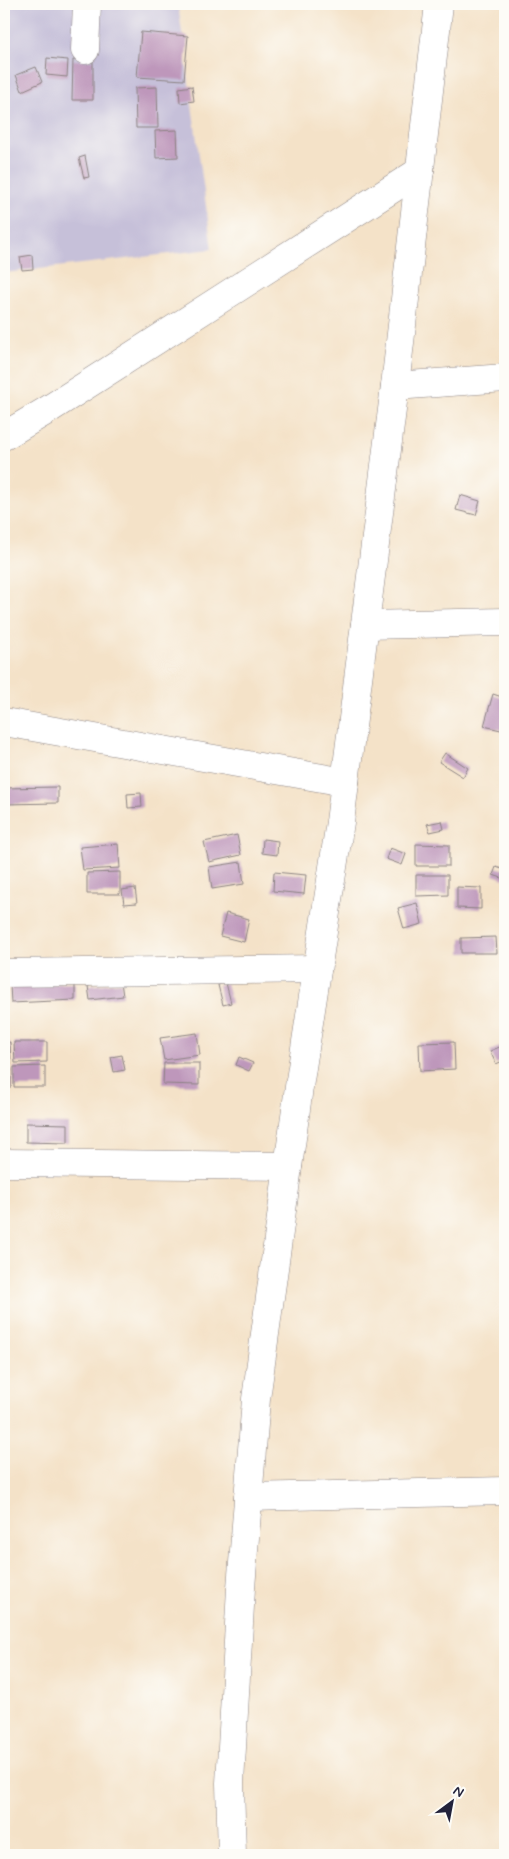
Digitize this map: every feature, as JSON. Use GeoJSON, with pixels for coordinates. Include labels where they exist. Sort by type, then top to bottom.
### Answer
{"type":"FeatureCollection","features":[{"type":"Feature","properties":{"kind":"street"},"geometry":{"type":"LineString","coordinates":[[85,50],[87,4]]}},
{"type":"Feature","properties":{"kind":"street"},"geometry":{"type":"LineString","coordinates":[[232,1855],[230,1783],[240,1598],[256,1399],[288,1166],[345,782],[395,386],[439,4]]}},
{"type":"Feature","properties":{"kind":"street"},"geometry":{"type":"LineString","coordinates":[[4,436],[420,171]]}},
{"type":"Feature","properties":{"kind":"street"},"geometry":{"type":"LineString","coordinates":[[395,386],[505,378]]}},
{"type":"Feature","properties":{"kind":"street"},"geometry":{"type":"LineString","coordinates":[[365,625],[505,622]]}},
{"type":"Feature","properties":{"kind":"street"},"geometry":{"type":"LineString","coordinates":[[4,722],[345,782]]}},
{"type":"Feature","properties":{"kind":"street"},"geometry":{"type":"LineString","coordinates":[[4,973],[317,969]]}},
{"type":"Feature","properties":{"kind":"street"},"geometry":{"type":"LineString","coordinates":[[4,1163],[288,1166]]}},
{"type":"Feature","properties":{"kind":"street"},"geometry":{"type":"LineString","coordinates":[[248,1497],[505,1491]]}},
{"type":"Feature","properties":{"kind":"shaded area"},"geometry":{"type":"Polygon","coordinates":[[[4,4],[178,4],[212,249],[4,273],[4,4]]]}},
{"type":"Feature","properties":{"kind":"building"},"geometry":{"type":"Polygon","coordinates":[[[141,32],[188,36],[184,80],[137,77],[141,32]]]}},
{"type":"Feature","properties":{"kind":"building"},"geometry":{"type":"Polygon","coordinates":[[[47,58],[68,60],[67,77],[46,75],[47,58]]]}},
{"type":"Feature","properties":{"kind":"building"},"geometry":{"type":"Polygon","coordinates":[[[73,60],[93,61],[93,100],[72,100],[73,60]]]}},
{"type":"Feature","properties":{"kind":"building"},"geometry":{"type":"Polygon","coordinates":[[[36,67],[42,82],[22,91],[16,75],[36,67]]]}},
{"type":"Feature","properties":{"kind":"building"},"geometry":{"type":"Polygon","coordinates":[[[192,86],[194,101],[180,103],[179,88],[192,86]]]}},
{"type":"Feature","properties":{"kind":"building"},"geometry":{"type":"Polygon","coordinates":[[[157,87],[158,128],[136,128],[135,88],[157,87]]]}},
{"type":"Feature","properties":{"kind":"building"},"geometry":{"type":"Polygon","coordinates":[[[177,130],[178,157],[156,158],[155,131],[177,130]]]}},
{"type":"Feature","properties":{"kind":"building"},"geometry":{"type":"Polygon","coordinates":[[[85,156],[89,177],[84,178],[79,158],[85,156]]]}},
{"type":"Feature","properties":{"kind":"building"},"geometry":{"type":"Polygon","coordinates":[[[32,255],[33,269],[22,270],[20,257],[32,255]]]}},
{"type":"Feature","properties":{"kind":"building"},"geometry":{"type":"Polygon","coordinates":[[[460,495],[480,501],[476,515],[456,510],[460,495]]]}},
{"type":"Feature","properties":{"kind":"building"},"geometry":{"type":"Polygon","coordinates":[[[493,694],[505,698],[505,731],[484,726],[493,694]]]}},
{"type":"Feature","properties":{"kind":"building"},"geometry":{"type":"Polygon","coordinates":[[[445,753],[468,768],[463,777],[439,762],[445,753]]]}},
{"type":"Feature","properties":{"kind":"building"},"geometry":{"type":"Polygon","coordinates":[[[58,787],[58,803],[4,804],[4,788],[58,787]]]}},
{"type":"Feature","properties":{"kind":"building"},"geometry":{"type":"Polygon","coordinates":[[[141,793],[142,807],[128,808],[127,794],[141,793]]]}},
{"type":"Feature","properties":{"kind":"building"},"geometry":{"type":"Polygon","coordinates":[[[442,821],[444,829],[430,832],[427,824],[442,821]]]}},
{"type":"Feature","properties":{"kind":"building"},"geometry":{"type":"Polygon","coordinates":[[[237,835],[241,855],[209,862],[204,842],[237,835]]]}},
{"type":"Feature","properties":{"kind":"building"},"geometry":{"type":"Polygon","coordinates":[[[263,839],[278,841],[277,855],[262,853],[263,839]]]}},
{"type":"Feature","properties":{"kind":"building"},"geometry":{"type":"Polygon","coordinates":[[[118,844],[120,868],[83,870],[80,847],[118,844]]]}},
{"type":"Feature","properties":{"kind":"building"},"geometry":{"type":"Polygon","coordinates":[[[416,844],[449,845],[449,866],[416,866],[416,844]]]}},
{"type":"Feature","properties":{"kind":"building"},"geometry":{"type":"Polygon","coordinates":[[[390,848],[406,854],[402,865],[386,859],[390,848]]]}},
{"type":"Feature","properties":{"kind":"building"},"geometry":{"type":"Polygon","coordinates":[[[241,862],[244,884],[212,889],[209,867],[241,862]]]}},
{"type":"Feature","properties":{"kind":"building"},"geometry":{"type":"Polygon","coordinates":[[[496,867],[505,870],[505,879],[493,875],[496,867]]]}},
{"type":"Feature","properties":{"kind":"building"},"geometry":{"type":"Polygon","coordinates":[[[120,872],[120,894],[87,894],[87,873],[120,872]]]}},
{"type":"Feature","properties":{"kind":"building"},"geometry":{"type":"Polygon","coordinates":[[[274,872],[306,875],[304,894],[273,891],[274,872]]]}},
{"type":"Feature","properties":{"kind":"building"},"geometry":{"type":"Polygon","coordinates":[[[416,875],[448,875],[448,895],[416,896],[416,875]]]}},
{"type":"Feature","properties":{"kind":"building"},"geometry":{"type":"Polygon","coordinates":[[[457,887],[481,888],[481,909],[457,908],[457,887]]]}},
{"type":"Feature","properties":{"kind":"building"},"geometry":{"type":"Polygon","coordinates":[[[135,888],[137,903],[124,904],[122,890],[135,888]]]}},
{"type":"Feature","properties":{"kind":"building"},"geometry":{"type":"Polygon","coordinates":[[[417,903],[422,924],[404,929],[398,908],[417,903]]]}},
{"type":"Feature","properties":{"kind":"building"},"geometry":{"type":"Polygon","coordinates":[[[226,913],[249,919],[244,942],[220,936],[226,913]]]}},
{"type":"Feature","properties":{"kind":"building"},"geometry":{"type":"Polygon","coordinates":[[[496,937],[497,953],[461,953],[461,938],[496,937]]]}},
{"type":"Feature","properties":{"kind":"building"},"geometry":{"type":"Polygon","coordinates":[[[121,982],[123,996],[90,1000],[88,986],[121,982]]]}},
{"type":"Feature","properties":{"kind":"building"},"geometry":{"type":"Polygon","coordinates":[[[75,983],[75,1000],[11,1003],[10,985],[75,983]]]}},
{"type":"Feature","properties":{"kind":"building"},"geometry":{"type":"Polygon","coordinates":[[[226,983],[231,1003],[223,1005],[218,985],[226,983]]]}},
{"type":"Feature","properties":{"kind":"building"},"geometry":{"type":"Polygon","coordinates":[[[197,1033],[200,1055],[164,1060],[160,1038],[197,1033]]]}},
{"type":"Feature","properties":{"kind":"building"},"geometry":{"type":"Polygon","coordinates":[[[10,1042],[11,1064],[4,1064],[4,1043],[10,1042]]]}},
{"type":"Feature","properties":{"kind":"building"},"geometry":{"type":"Polygon","coordinates":[[[14,1042],[47,1042],[47,1062],[15,1063],[14,1042]]]}},
{"type":"Feature","properties":{"kind":"building"},"geometry":{"type":"Polygon","coordinates":[[[454,1042],[455,1069],[420,1071],[419,1043],[454,1042]]]}},
{"type":"Feature","properties":{"kind":"building"},"geometry":{"type":"Polygon","coordinates":[[[502,1046],[505,1060],[496,1064],[490,1051],[502,1046]]]}},
{"type":"Feature","properties":{"kind":"building"},"geometry":{"type":"Polygon","coordinates":[[[122,1055],[125,1070],[114,1072],[111,1057],[122,1055]]]}},
{"type":"Feature","properties":{"kind":"building"},"geometry":{"type":"Polygon","coordinates":[[[239,1057],[253,1063],[249,1071],[236,1065],[239,1057]]]}},
{"type":"Feature","properties":{"kind":"building"},"geometry":{"type":"Polygon","coordinates":[[[164,1063],[199,1063],[199,1085],[163,1084],[164,1063]]]}},
{"type":"Feature","properties":{"kind":"building"},"geometry":{"type":"Polygon","coordinates":[[[45,1066],[45,1087],[14,1087],[14,1067],[45,1066]]]}},
{"type":"Feature","properties":{"kind":"building"},"geometry":{"type":"Polygon","coordinates":[[[4,1068],[11,1069],[11,1088],[4,1088],[4,1068]]]}},
{"type":"Feature","properties":{"kind":"building"},"geometry":{"type":"Polygon","coordinates":[[[26,1123],[68,1124],[68,1143],[26,1142],[26,1123]]]}}]}
